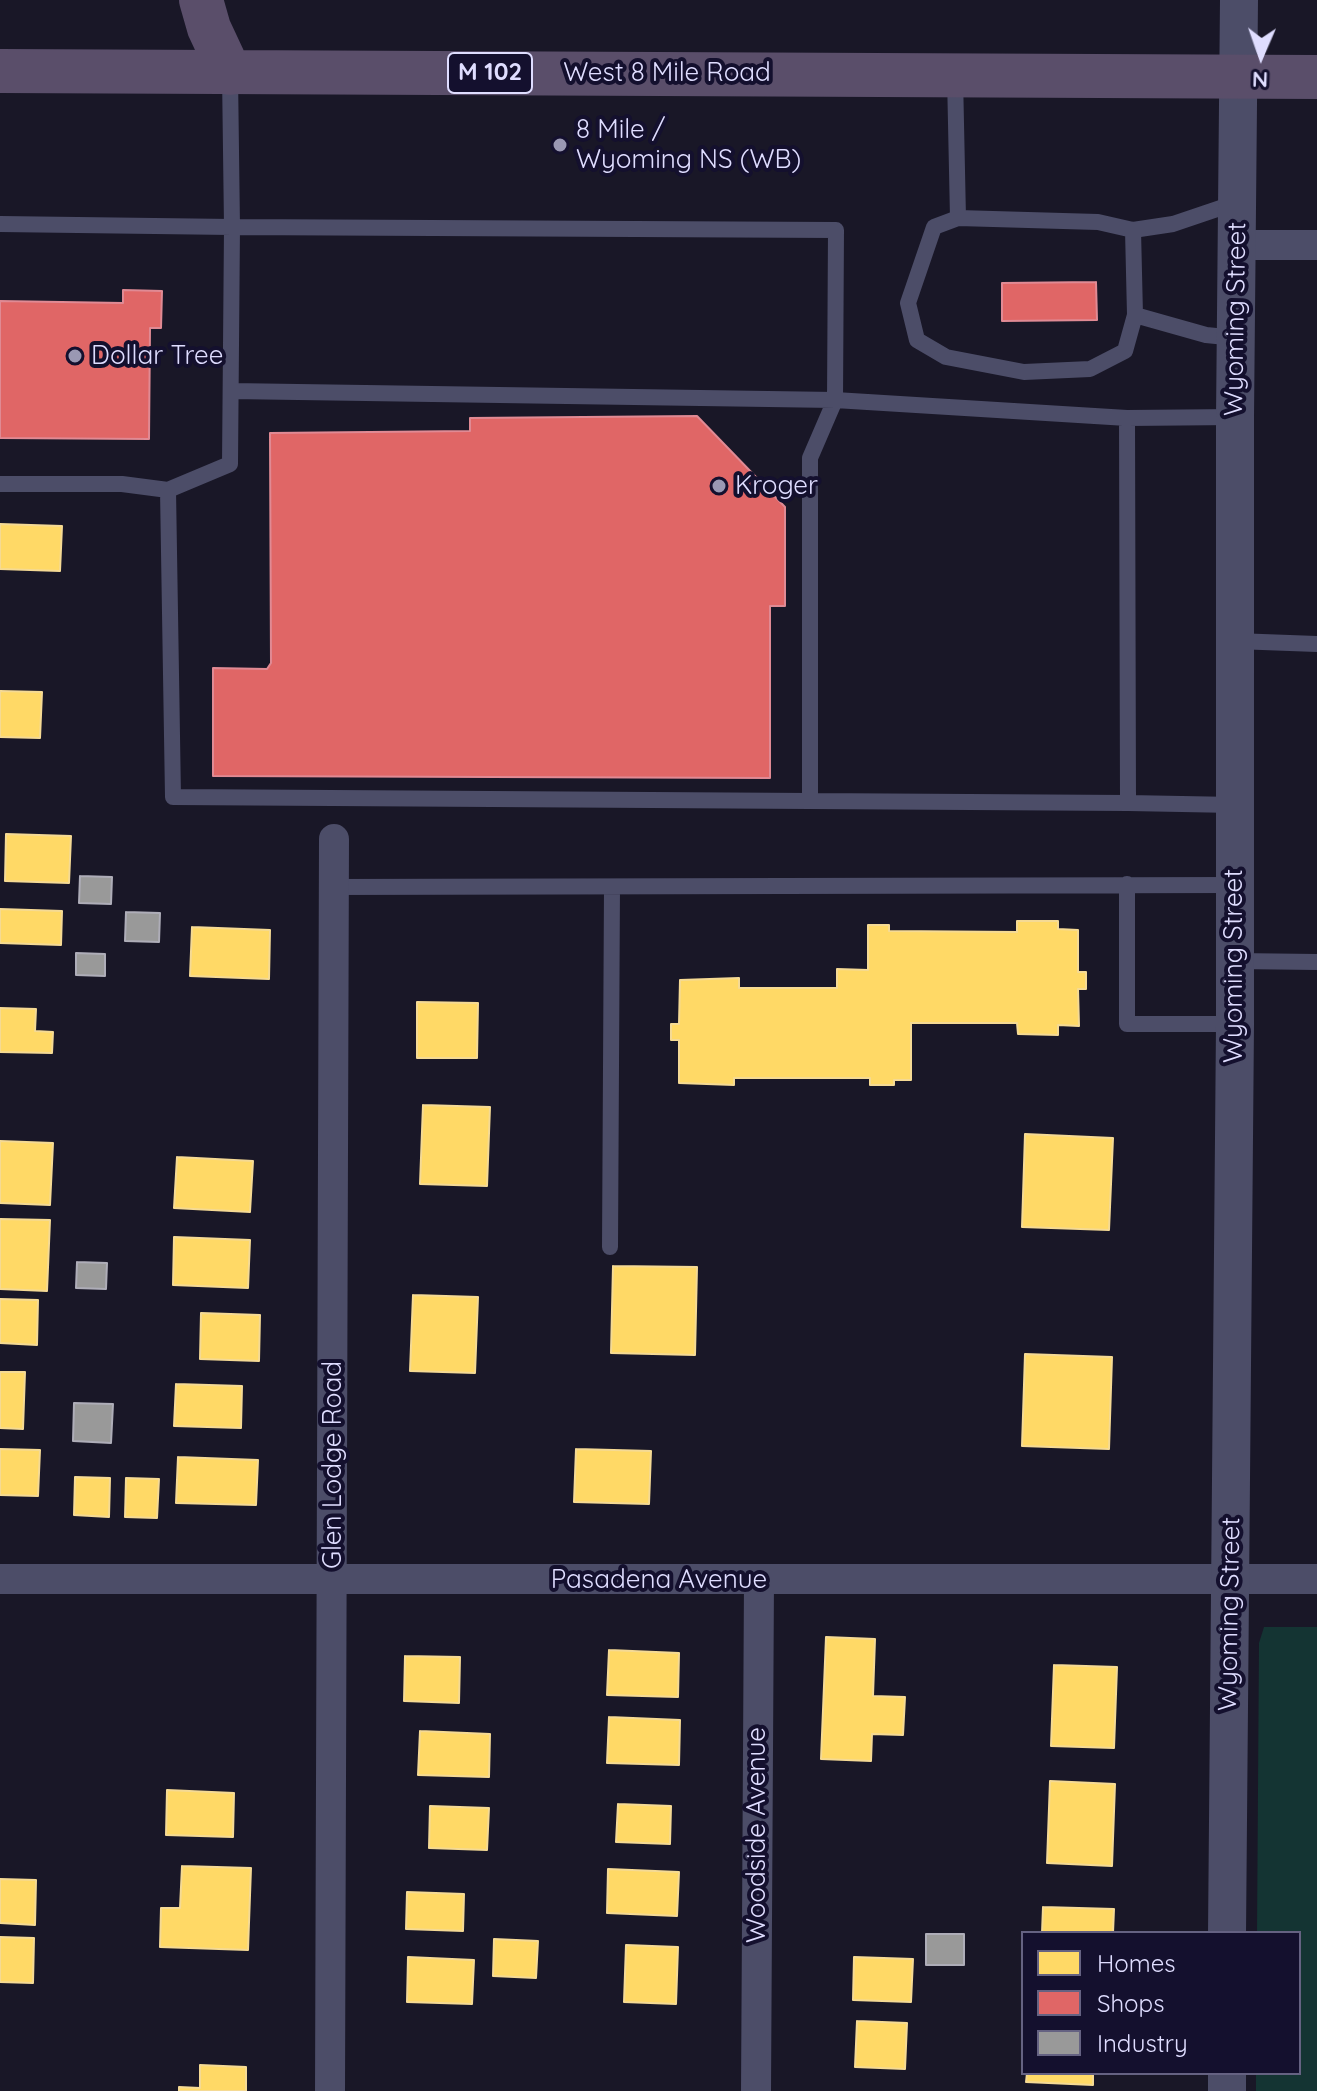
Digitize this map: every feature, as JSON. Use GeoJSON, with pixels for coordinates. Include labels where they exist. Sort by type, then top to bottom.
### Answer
{"type":"FeatureCollection","features":[{"type":"Feature","properties":{"kind":"highway"},"geometry":{"type":"LineString","coordinates":[[201,0],[209,28],[230,73]]}},
{"type":"Feature","properties":{"kind":"highway","name":"West 8 Mile Road"},"geometry":{"type":"LineString","coordinates":[[0,71],[1237,77]]}},
{"type":"Feature","properties":{"kind":"highway","name":"M 102"},"geometry":{"type":"LineString","coordinates":[[1237,77],[1317,77]]}},
{"type":"Feature","properties":{"kind":"street","name":"Wyoming Street"},"geometry":{"type":"LineString","coordinates":[[1227,1931],[1239,0]]}},
{"type":"Feature","properties":{"kind":"street"},"geometry":{"type":"LineString","coordinates":[[1237,245],[1317,245]]}},
{"type":"Feature","properties":{"kind":"street","name":"Glen Lodge Road"},"geometry":{"type":"LineString","coordinates":[[330,2091],[334,839]]}},
{"type":"Feature","properties":{"kind":"street","name":"Pasadena Avenue"},"geometry":{"type":"LineString","coordinates":[[0,1579],[1317,1579]]}},
{"type":"Feature","properties":{"kind":"street","name":"Woodside Avenue"},"geometry":{"type":"LineString","coordinates":[[756,2091],[759,1580]]}},
{"type":"Feature","properties":{"kind":"lane"},"geometry":{"type":"LineString","coordinates":[[0,484],[122,484],[168,490],[230,464],[230,73]]}},
{"type":"Feature","properties":{"kind":"lane"},"geometry":{"type":"LineString","coordinates":[[955,75],[958,218]]}},
{"type":"Feature","properties":{"kind":"lane"},"geometry":{"type":"LineString","coordinates":[[1133,230],[1135,315],[1125,351],[1090,369],[1024,372],[946,357],[917,340],[908,303],[934,227],[958,218],[1098,222],[1133,230],[1173,224],[1238,202]]}},
{"type":"Feature","properties":{"kind":"lane"},"geometry":{"type":"LineString","coordinates":[[0,224],[836,230],[835,400],[810,458],[810,801]]}},
{"type":"Feature","properties":{"kind":"lane"},"geometry":{"type":"LineString","coordinates":[[1135,315],[1206,335],[1236,338]]}},
{"type":"Feature","properties":{"kind":"lane"},"geometry":{"type":"LineString","coordinates":[[231,391],[835,400],[1127,418],[1235,417]]}},
{"type":"Feature","properties":{"kind":"lane"},"geometry":{"type":"LineString","coordinates":[[1127,418],[1128,803]]}},
{"type":"Feature","properties":{"kind":"lane"},"geometry":{"type":"LineString","coordinates":[[168,490],[173,797],[1235,805]]}},
{"type":"Feature","properties":{"kind":"lane"},"geometry":{"type":"LineString","coordinates":[[1235,641],[1317,644]]}},
{"type":"Feature","properties":{"kind":"lane"},"geometry":{"type":"LineString","coordinates":[[1127,884],[1127,1024],[1235,1024]]}},
{"type":"Feature","properties":{"kind":"lane"},"geometry":{"type":"LineString","coordinates":[[333,887],[1234,885]]}},
{"type":"Feature","properties":{"kind":"lane"},"geometry":{"type":"LineString","coordinates":[[610,1247],[612,887]]}},
{"type":"Feature","properties":{"kind":"lane"},"geometry":{"type":"LineString","coordinates":[[1234,961],[1317,962]]}},
{"type":"Feature","properties":{"kind":"green space"},"geometry":{"type":"Polygon","coordinates":[[[1264,1627],[1317,1627],[1317,2091],[1256,2091],[1256,2075],[1301,2075],[1301,1931],[1257,1931],[1259,1643],[1264,1627]]]}},
{"type":"Feature","properties":{"kind":"building: Homes"},"geometry":{"type":"Polygon","coordinates":[[[0,524],[62,526],[60,571],[0,569],[0,524]]]}},
{"type":"Feature","properties":{"kind":"building: Homes"},"geometry":{"type":"Polygon","coordinates":[[[0,691],[42,692],[40,738],[0,737],[0,691]]]}},
{"type":"Feature","properties":{"kind":"building: Homes"},"geometry":{"type":"Polygon","coordinates":[[[6,834],[71,836],[69,883],[5,881],[6,834]]]}},
{"type":"Feature","properties":{"kind":"building: Homes"},"geometry":{"type":"Polygon","coordinates":[[[0,909],[62,911],[61,945],[0,943],[0,909]]]}},
{"type":"Feature","properties":{"kind":"building: Homes"},"geometry":{"type":"Polygon","coordinates":[[[1017,921],[1058,921],[1058,929],[1078,930],[1078,972],[1086,972],[1086,989],[1078,989],[1079,1026],[1058,1025],[1058,1035],[1018,1034],[1017,1023],[911,1023],[911,1080],[894,1080],[894,1085],[870,1085],[870,1078],[734,1078],[734,1085],[679,1083],[679,1040],[671,1040],[671,1024],[679,1024],[680,980],[739,978],[739,988],[837,988],[837,969],[868,970],[868,925],[889,925],[889,931],[1017,932],[1017,921]]]}},
{"type":"Feature","properties":{"kind":"building: Homes"},"geometry":{"type":"Polygon","coordinates":[[[192,927],[270,930],[269,979],[190,976],[192,927]]]}},
{"type":"Feature","properties":{"kind":"building: Homes"},"geometry":{"type":"Polygon","coordinates":[[[417,1002],[478,1003],[477,1058],[417,1058],[417,1002]]]}},
{"type":"Feature","properties":{"kind":"building: Homes"},"geometry":{"type":"Polygon","coordinates":[[[0,1008],[36,1009],[35,1031],[53,1032],[52,1053],[0,1052],[0,1008]]]}},
{"type":"Feature","properties":{"kind":"building: Homes"},"geometry":{"type":"Polygon","coordinates":[[[423,1105],[490,1107],[487,1186],[420,1184],[423,1105]]]}},
{"type":"Feature","properties":{"kind":"building: Homes"},"geometry":{"type":"Polygon","coordinates":[[[1025,1134],[1113,1138],[1109,1230],[1022,1227],[1025,1134]]]}},
{"type":"Feature","properties":{"kind":"building: Homes"},"geometry":{"type":"Polygon","coordinates":[[[0,1141],[53,1143],[50,1205],[0,1203],[0,1141]]]}},
{"type":"Feature","properties":{"kind":"building: Homes"},"geometry":{"type":"Polygon","coordinates":[[[177,1157],[253,1161],[250,1212],[174,1208],[177,1157]]]}},
{"type":"Feature","properties":{"kind":"building: Homes"},"geometry":{"type":"Polygon","coordinates":[[[0,1219],[50,1220],[47,1291],[0,1289],[0,1219]]]}},
{"type":"Feature","properties":{"kind":"building: Homes"},"geometry":{"type":"Polygon","coordinates":[[[174,1237],[250,1240],[248,1288],[173,1285],[174,1237]]]}},
{"type":"Feature","properties":{"kind":"building: Homes"},"geometry":{"type":"Polygon","coordinates":[[[613,1266],[697,1267],[695,1355],[611,1353],[613,1266]]]}},
{"type":"Feature","properties":{"kind":"building: Homes"},"geometry":{"type":"Polygon","coordinates":[[[413,1295],[478,1297],[475,1373],[410,1371],[413,1295]]]}},
{"type":"Feature","properties":{"kind":"building: Homes"},"geometry":{"type":"Polygon","coordinates":[[[0,1299],[38,1300],[37,1345],[0,1343],[0,1299]]]}},
{"type":"Feature","properties":{"kind":"building: Homes"},"geometry":{"type":"Polygon","coordinates":[[[201,1313],[260,1315],[259,1361],[200,1359],[201,1313]]]}},
{"type":"Feature","properties":{"kind":"building: Homes"},"geometry":{"type":"Polygon","coordinates":[[[1025,1354],[1112,1357],[1109,1449],[1022,1446],[1025,1354]]]}},
{"type":"Feature","properties":{"kind":"building: Homes"},"geometry":{"type":"Polygon","coordinates":[[[0,1372],[25,1372],[23,1429],[0,1428],[0,1372]]]}},
{"type":"Feature","properties":{"kind":"building: Homes"},"geometry":{"type":"Polygon","coordinates":[[[176,1384],[242,1386],[241,1428],[174,1426],[176,1384]]]}},
{"type":"Feature","properties":{"kind":"building: Homes"},"geometry":{"type":"Polygon","coordinates":[[[0,1449],[40,1450],[38,1496],[0,1495],[0,1449]]]}},
{"type":"Feature","properties":{"kind":"building: Homes"},"geometry":{"type":"Polygon","coordinates":[[[576,1449],[651,1451],[649,1504],[574,1502],[576,1449]]]}},
{"type":"Feature","properties":{"kind":"building: Homes"},"geometry":{"type":"Polygon","coordinates":[[[178,1457],[258,1460],[256,1505],[176,1503],[178,1457]]]}},
{"type":"Feature","properties":{"kind":"building: Homes"},"geometry":{"type":"Polygon","coordinates":[[[75,1477],[110,1478],[109,1517],[74,1515],[75,1477]]]}},
{"type":"Feature","properties":{"kind":"building: Homes"},"geometry":{"type":"Polygon","coordinates":[[[126,1478],[159,1479],[157,1518],[125,1517],[126,1478]]]}},
{"type":"Feature","properties":{"kind":"building: Homes"},"geometry":{"type":"Polygon","coordinates":[[[826,1637],[875,1639],[873,1696],[905,1697],[903,1735],[872,1734],[871,1761],[821,1759],[826,1637]]]}},
{"type":"Feature","properties":{"kind":"building: Homes"},"geometry":{"type":"Polygon","coordinates":[[[609,1650],[679,1653],[678,1697],[607,1695],[609,1650]]]}},
{"type":"Feature","properties":{"kind":"building: Homes"},"geometry":{"type":"Polygon","coordinates":[[[405,1656],[460,1657],[459,1703],[404,1701],[405,1656]]]}},
{"type":"Feature","properties":{"kind":"building: Homes"},"geometry":{"type":"Polygon","coordinates":[[[1054,1665],[1117,1667],[1114,1748],[1051,1746],[1054,1665]]]}},
{"type":"Feature","properties":{"kind":"building: Homes"},"geometry":{"type":"Polygon","coordinates":[[[609,1717],[680,1720],[679,1765],[607,1763],[609,1717]]]}},
{"type":"Feature","properties":{"kind":"building: Homes"},"geometry":{"type":"Polygon","coordinates":[[[420,1731],[490,1734],[489,1777],[418,1775],[420,1731]]]}},
{"type":"Feature","properties":{"kind":"building: Homes"},"geometry":{"type":"Polygon","coordinates":[[[1050,1781],[1115,1784],[1112,1866],[1047,1863],[1050,1781]]]}},
{"type":"Feature","properties":{"kind":"building: Homes"},"geometry":{"type":"Polygon","coordinates":[[[167,1790],[234,1793],[233,1837],[166,1835],[167,1790]]]}},
{"type":"Feature","properties":{"kind":"building: Homes"},"geometry":{"type":"Polygon","coordinates":[[[618,1804],[671,1806],[670,1844],[616,1842],[618,1804]]]}},
{"type":"Feature","properties":{"kind":"building: Homes"},"geometry":{"type":"Polygon","coordinates":[[[430,1806],[489,1808],[487,1850],[429,1848],[430,1806]]]}},
{"type":"Feature","properties":{"kind":"building: Homes"},"geometry":{"type":"Polygon","coordinates":[[[182,1866],[251,1868],[248,1950],[160,1947],[161,1908],[180,1908],[182,1866]]]}},
{"type":"Feature","properties":{"kind":"building: Homes"},"geometry":{"type":"Polygon","coordinates":[[[608,1869],[679,1872],[677,1916],[607,1913],[608,1869]]]}},
{"type":"Feature","properties":{"kind":"building: Homes"},"geometry":{"type":"Polygon","coordinates":[[[0,1879],[36,1880],[35,1925],[0,1923],[0,1879]]]}},
{"type":"Feature","properties":{"kind":"building: Homes"},"geometry":{"type":"Polygon","coordinates":[[[407,1892],[464,1894],[463,1931],[406,1929],[407,1892]]]}},
{"type":"Feature","properties":{"kind":"building: Homes"},"geometry":{"type":"Polygon","coordinates":[[[1043,1907],[1114,1909],[1113,1931],[1042,1931],[1043,1907]]]}},
{"type":"Feature","properties":{"kind":"building: Homes"},"geometry":{"type":"Polygon","coordinates":[[[0,1937],[34,1938],[33,1983],[0,1982],[0,1937]]]}},
{"type":"Feature","properties":{"kind":"building: Homes"},"geometry":{"type":"Polygon","coordinates":[[[494,1939],[538,1941],[536,1978],[493,1976],[494,1939]]]}},
{"type":"Feature","properties":{"kind":"building: Homes"},"geometry":{"type":"Polygon","coordinates":[[[626,1945],[678,1947],[676,2004],[624,2002],[626,1945]]]}},
{"type":"Feature","properties":{"kind":"building: Homes"},"geometry":{"type":"Polygon","coordinates":[[[408,1957],[474,1960],[472,2004],[407,2002],[408,1957]]]}},
{"type":"Feature","properties":{"kind":"building: Homes"},"geometry":{"type":"Polygon","coordinates":[[[854,1957],[913,1959],[911,2002],[853,2000],[854,1957]]]}},
{"type":"Feature","properties":{"kind":"building: Homes"},"geometry":{"type":"Polygon","coordinates":[[[857,2021],[907,2023],[905,2069],[855,2067],[857,2021]]]}},
{"type":"Feature","properties":{"kind":"building: Homes"},"geometry":{"type":"Polygon","coordinates":[[[200,2065],[246,2067],[246,2091],[179,2091],[179,2087],[200,2088],[200,2065]]]}},
{"type":"Feature","properties":{"kind":"building: Homes"},"geometry":{"type":"Polygon","coordinates":[[[1027,2075],[1093,2075],[1093,2085],[1026,2082],[1027,2075]]]}},
{"type":"Feature","properties":{"kind":"building: Shops"},"geometry":{"type":"Polygon","coordinates":[[[1096,282],[1097,320],[1002,321],[1002,283],[1096,282]]]}},
{"type":"Feature","properties":{"kind":"building: Shops"},"geometry":{"type":"Polygon","coordinates":[[[123,290],[162,291],[161,328],[150,328],[149,439],[0,438],[0,301],[123,303],[123,290]]]}},
{"type":"Feature","properties":{"kind":"building: Shops"},"geometry":{"type":"Polygon","coordinates":[[[697,416],[785,507],[785,606],[770,606],[770,778],[213,776],[213,668],[267,669],[271,663],[270,433],[470,431],[470,418],[697,416]]]}},
{"type":"Feature","properties":{"kind":"building: Industry"},"geometry":{"type":"Polygon","coordinates":[[[80,876],[112,877],[111,904],[79,903],[80,876]]]}},
{"type":"Feature","properties":{"kind":"building: Industry"},"geometry":{"type":"Polygon","coordinates":[[[126,912],[160,913],[159,942],[125,941],[126,912]]]}},
{"type":"Feature","properties":{"kind":"building: Industry"},"geometry":{"type":"Polygon","coordinates":[[[76,953],[105,954],[105,976],[76,975],[76,953]]]}},
{"type":"Feature","properties":{"kind":"building: Industry"},"geometry":{"type":"Polygon","coordinates":[[[77,1262],[107,1263],[106,1289],[76,1288],[77,1262]]]}},
{"type":"Feature","properties":{"kind":"building: Industry"},"geometry":{"type":"Polygon","coordinates":[[[74,1403],[113,1404],[111,1443],[73,1441],[74,1403]]]}},
{"type":"Feature","properties":{"kind":"building: Industry"},"geometry":{"type":"Polygon","coordinates":[[[926,1934],[964,1934],[964,1965],[926,1965],[926,1934]]]}},
{"type":"Feature","properties":{"kind":"place","name":"8 Mile / Wyoming NS (WB)"},"geometry":{"type":"Point","coordinates":[560,145]}},
{"type":"Feature","properties":{"kind":"place","name":"Dollar Tree"},"geometry":{"type":"Point","coordinates":[75,356]}},
{"type":"Feature","properties":{"kind":"place","name":"Kroger"},"geometry":{"type":"Point","coordinates":[719,486]}}]}
